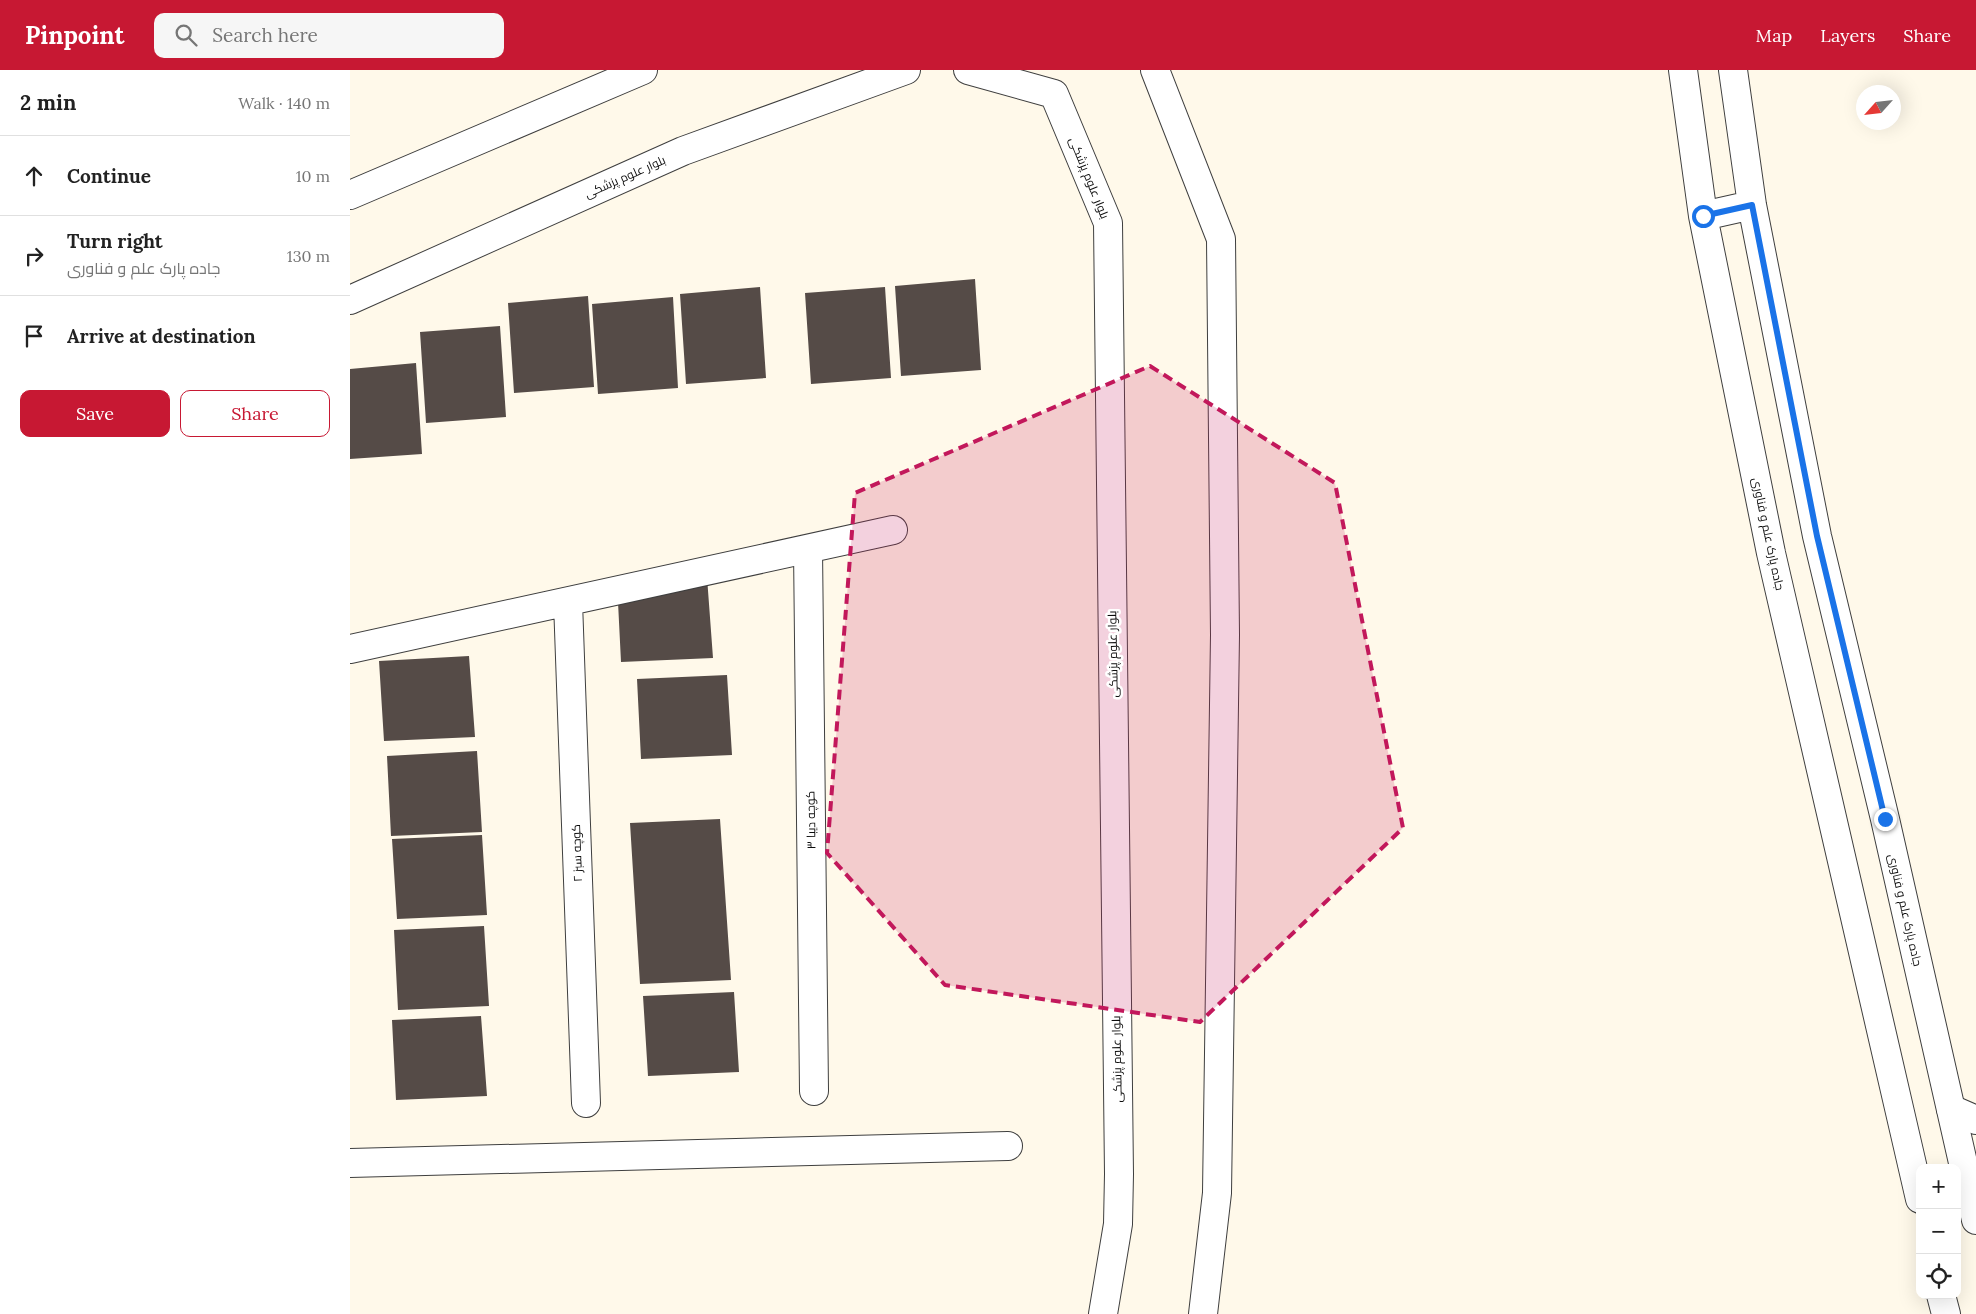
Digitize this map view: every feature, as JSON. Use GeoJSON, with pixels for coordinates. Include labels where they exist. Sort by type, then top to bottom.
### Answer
{"type":"FeatureCollection","features":[{"type":"Feature","properties":{"kind":"street"},"geometry":{"type":"LineString","coordinates":[[350,195],[643,70]]}},
{"type":"Feature","properties":{"kind":"street","name":"بلوار علوم پزشکی"},"geometry":{"type":"LineString","coordinates":[[350,300],[684,152],[906,70]]}},
{"type":"Feature","properties":{"kind":"street","name":"بلوار علوم پزشکی"},"geometry":{"type":"LineString","coordinates":[[968,70],[1054,94],[1108,223],[1119,1174],[1118,1224],[1103,1314]]}},
{"type":"Feature","properties":{"kind":"street"},"geometry":{"type":"LineString","coordinates":[[1155,70],[1221,239],[1225,635],[1217,1173],[1203,1314]]}},
{"type":"Feature","properties":{"kind":"street","name":"جاده پارک علم و فناوری"},"geometry":{"type":"LineString","coordinates":[[1683,70],[1703,216],[1771,553],[1916,1182]]}},
{"type":"Feature","properties":{"kind":"street","name":"جاده پارک علم و فناوری"},"geometry":{"type":"LineString","coordinates":[[1733,70],[1752,205],[1817,536],[1976,1220]]}},
{"type":"Feature","properties":{"kind":"street"},"geometry":{"type":"LineString","coordinates":[[1703,216],[1752,205]]}},
{"type":"Feature","properties":{"kind":"street"},"geometry":{"type":"LineString","coordinates":[[350,649],[893,530]]}},
{"type":"Feature","properties":{"kind":"street","name":"کوچه دیبا ۳"},"geometry":{"type":"LineString","coordinates":[[808,549],[814,1091]]}},
{"type":"Feature","properties":{"kind":"street","name":"کوچه سبز ۲"},"geometry":{"type":"LineString","coordinates":[[568,602],[586,1103]]}},
{"type":"Feature","properties":{"kind":"street"},"geometry":{"type":"LineString","coordinates":[[1951,1109],[1976,1120]]}},
{"type":"Feature","properties":{"kind":"street"},"geometry":{"type":"LineString","coordinates":[[350,1163],[1008,1146]]}},
{"type":"Feature","properties":{"kind":"street"},"geometry":{"type":"LineString","coordinates":[[1943,1299],[1946,1314]]}},
{"type":"Feature","properties":{"kind":"highlighted area"},"geometry":{"type":"Polygon","coordinates":[[[1150,366],[1335,483],[1403,828],[1200,1022],[945,985],[827,853],[855,493],[1150,366]]]}},
{"type":"Feature","properties":{"kind":"building"},"geometry":{"type":"Polygon","coordinates":[[[975,279],[981,370],[901,376],[895,286],[975,279]]]}},
{"type":"Feature","properties":{"kind":"building"},"geometry":{"type":"Polygon","coordinates":[[[760,287],[766,378],[686,384],[680,294],[760,287]]]}},
{"type":"Feature","properties":{"kind":"building"},"geometry":{"type":"Polygon","coordinates":[[[885,287],[891,378],[811,384],[805,293],[885,287]]]}},
{"type":"Feature","properties":{"kind":"building"},"geometry":{"type":"Polygon","coordinates":[[[588,296],[594,387],[514,393],[508,303],[588,296]]]}},
{"type":"Feature","properties":{"kind":"building"},"geometry":{"type":"Polygon","coordinates":[[[673,297],[678,388],[598,394],[592,304],[673,297]]]}},
{"type":"Feature","properties":{"kind":"building"},"geometry":{"type":"Polygon","coordinates":[[[500,326],[506,417],[426,423],[420,332],[500,326]]]}},
{"type":"Feature","properties":{"kind":"building"},"geometry":{"type":"Polygon","coordinates":[[[416,363],[422,454],[350,459],[350,369],[416,363]]]}},
{"type":"Feature","properties":{"kind":"building"},"geometry":{"type":"Polygon","coordinates":[[[707,577],[713,658],[621,662],[617,582],[707,577]]]}},
{"type":"Feature","properties":{"kind":"building"},"geometry":{"type":"Polygon","coordinates":[[[469,656],[475,737],[384,741],[379,661],[469,656]]]}},
{"type":"Feature","properties":{"kind":"building"},"geometry":{"type":"Polygon","coordinates":[[[727,675],[732,755],[641,759],[637,679],[727,675]]]}},
{"type":"Feature","properties":{"kind":"building"},"geometry":{"type":"Polygon","coordinates":[[[477,751],[482,832],[391,836],[387,756],[477,751]]]}},
{"type":"Feature","properties":{"kind":"building"},"geometry":{"type":"Polygon","coordinates":[[[720,819],[731,980],[640,984],[630,823],[720,819]]]}},
{"type":"Feature","properties":{"kind":"building"},"geometry":{"type":"Polygon","coordinates":[[[482,835],[487,915],[397,919],[392,839],[482,835]]]}},
{"type":"Feature","properties":{"kind":"building"},"geometry":{"type":"Polygon","coordinates":[[[484,926],[489,1006],[398,1010],[394,930],[484,926]]]}},
{"type":"Feature","properties":{"kind":"building"},"geometry":{"type":"Polygon","coordinates":[[[734,992],[739,1072],[648,1076],[643,996],[734,992]]]}},
{"type":"Feature","properties":{"kind":"building"},"geometry":{"type":"Polygon","coordinates":[[[481,1016],[487,1096],[396,1100],[392,1020],[481,1016]]]}},
{"type":"Feature","properties":{"kind":"route"},"geometry":{"type":"LineString","coordinates":[[1703,216],[1752,205],[1817,536],[1885,819]]}}]}
